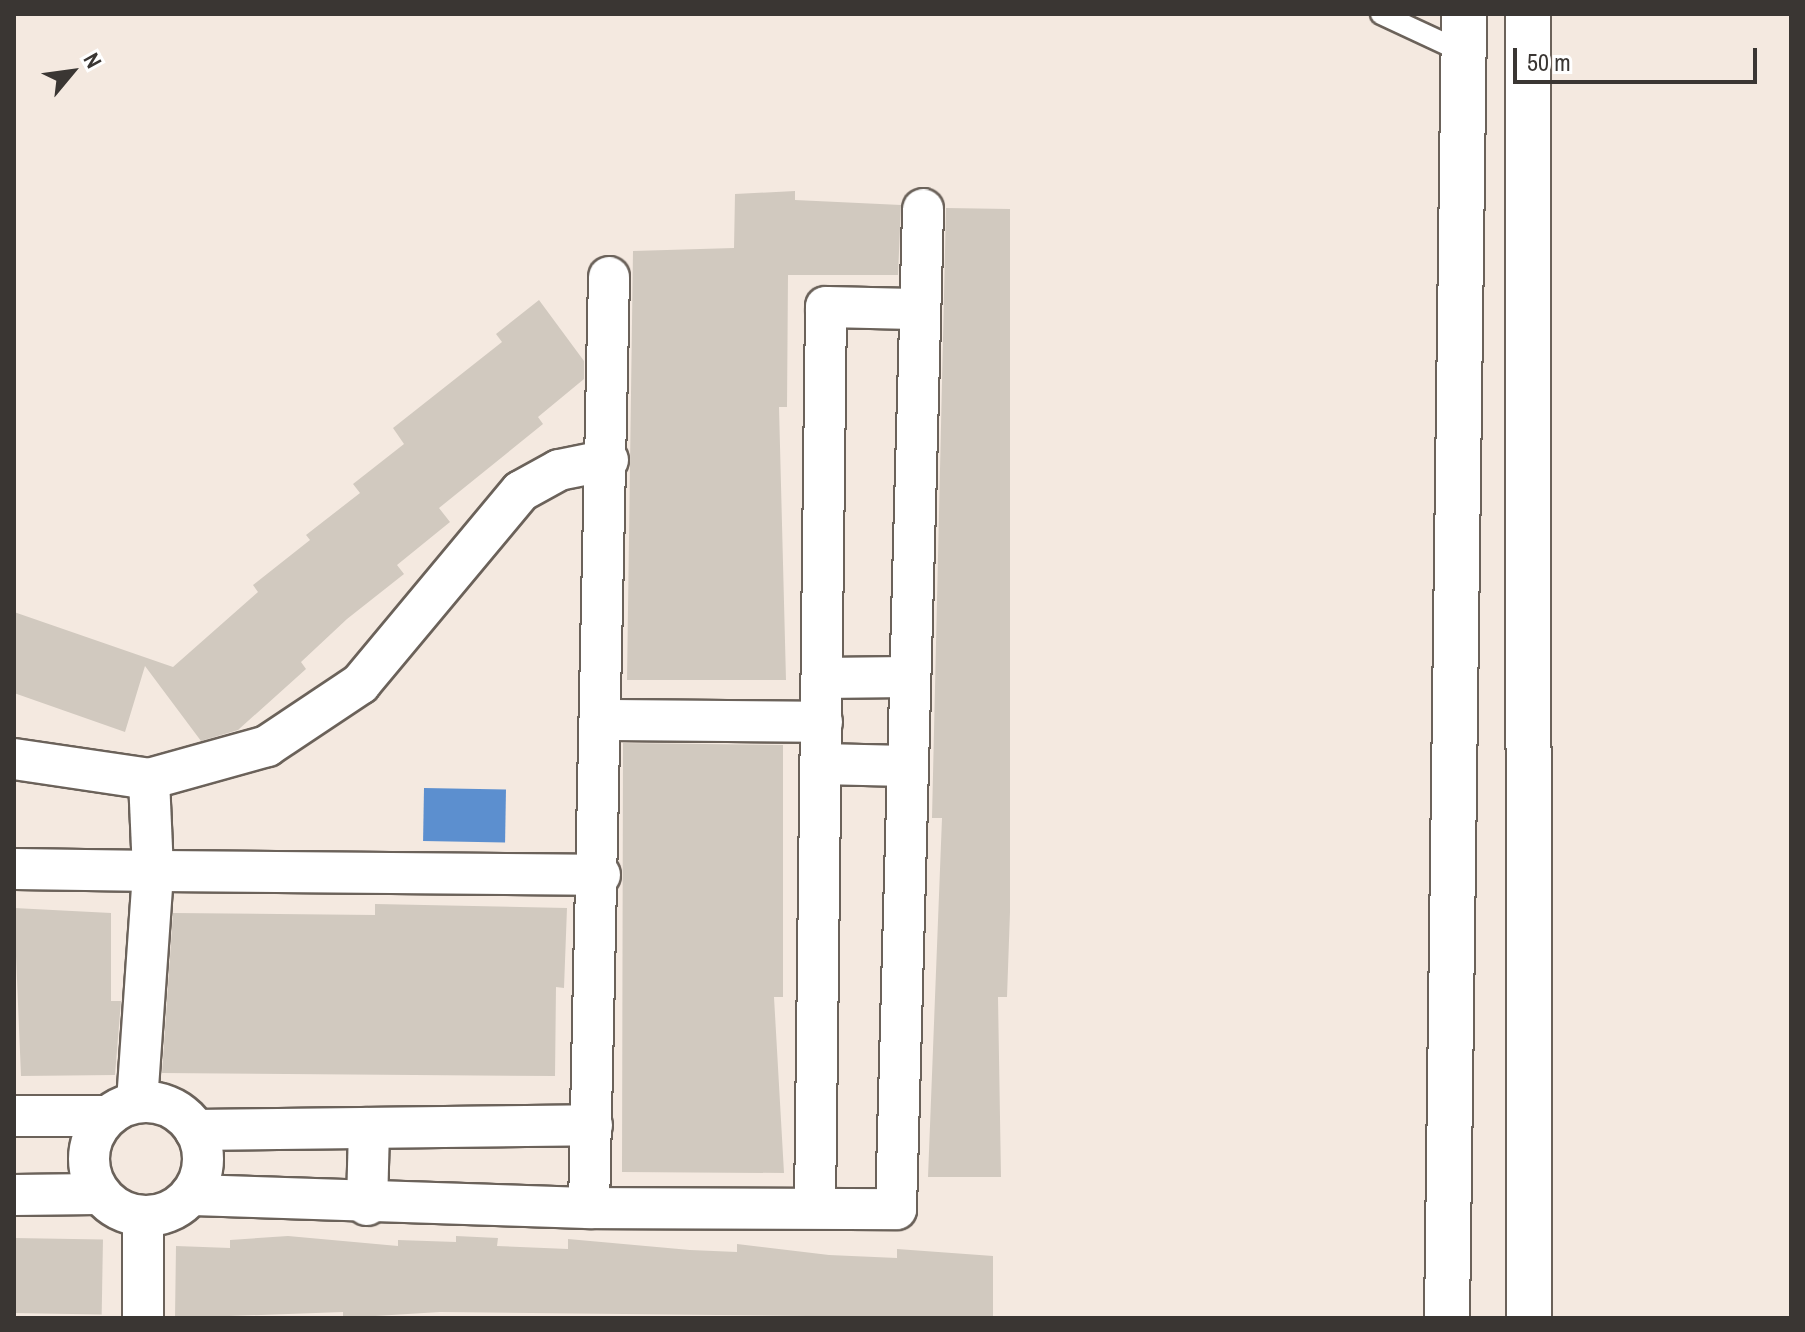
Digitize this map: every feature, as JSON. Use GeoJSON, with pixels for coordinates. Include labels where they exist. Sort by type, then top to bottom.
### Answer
{"type":"FeatureCollection","features":[{"type":"Feature","properties":{"kind":"street"},"geometry":{"type":"LineString","coordinates":[[1528,14],[1529,1318]]}},
{"type":"Feature","properties":{"kind":"street"},"geometry":{"type":"LineString","coordinates":[[1447,1318],[1464,33]]}},
{"type":"Feature","properties":{"kind":"street"},"geometry":{"type":"LineString","coordinates":[[191,1195],[367,1205],[896,1209],[915,309],[923,209]]}},
{"type":"Feature","properties":{"kind":"street"},"geometry":{"type":"LineString","coordinates":[[589,1208],[604,720],[609,277]]}},
{"type":"Feature","properties":{"kind":"street"},"geometry":{"type":"LineString","coordinates":[[815,1207],[826,307],[915,309]]}},
{"type":"Feature","properties":{"kind":"street"},"geometry":{"type":"LineString","coordinates":[[14,759],[149,779],[267,746],[360,684],[521,491],[559,470],[608,460]]}},
{"type":"Feature","properties":{"kind":"street"},"geometry":{"type":"LineString","coordinates":[[822,678],[908,677]]}},
{"type":"Feature","properties":{"kind":"street"},"geometry":{"type":"LineString","coordinates":[[604,720],[822,722]]}},
{"type":"Feature","properties":{"kind":"street"},"geometry":{"type":"LineString","coordinates":[[821,764],[906,766]]}},
{"type":"Feature","properties":{"kind":"street"},"geometry":{"type":"LineString","coordinates":[[97,1194],[90,1145],[122,1109],[153,871],[149,779]]}},
{"type":"Feature","properties":{"kind":"street"},"geometry":{"type":"LineString","coordinates":[[14,869],[600,875]]}},
{"type":"Feature","properties":{"kind":"street"},"geometry":{"type":"LineString","coordinates":[[14,1116],[171,1107],[195,1130],[203,1163],[191,1195],[170,1211],[143,1217],[97,1194],[14,1195]]}},
{"type":"Feature","properties":{"kind":"street"},"geometry":{"type":"LineString","coordinates":[[195,1130],[592,1125]]}},
{"type":"Feature","properties":{"kind":"street"},"geometry":{"type":"LineString","coordinates":[[367,1205],[369,1128]]}},
{"type":"Feature","properties":{"kind":"street"},"geometry":{"type":"LineString","coordinates":[[143,1217],[143,1318]]}},
{"type":"Feature","properties":{"kind":"lane"},"geometry":{"type":"LineString","coordinates":[[1381,14],[1464,33]]}},
{"type":"Feature","properties":{"kind":"water"},"geometry":{"type":"Polygon","coordinates":[[[424,788],[506,789],[505,842],[423,841],[424,788]]]}},
{"type":"Feature","properties":{"kind":"building"},"geometry":{"type":"Polygon","coordinates":[[[795,191],[795,200],[901,205],[898,275],[788,275],[787,407],[779,407],[786,680],[627,680],[633,251],[734,248],[735,194],[795,191]]]}},
{"type":"Feature","properties":{"kind":"building"},"geometry":{"type":"Polygon","coordinates":[[[946,208],[1010,209],[1010,912],[1007,997],[998,997],[1001,1177],[928,1177],[942,818],[932,818],[946,208]]]}},
{"type":"Feature","properties":{"kind":"building"},"geometry":{"type":"Polygon","coordinates":[[[539,300],[584,361],[584,379],[538,417],[543,424],[439,508],[450,522],[397,565],[404,574],[347,619],[301,662],[306,669],[238,730],[201,741],[145,666],[125,732],[14,693],[14,612],[173,667],[258,592],[253,585],[310,540],[306,535],[360,493],[353,484],[404,444],[393,428],[502,342],[496,334],[539,300]]]}},
{"type":"Feature","properties":{"kind":"building"},"geometry":{"type":"Polygon","coordinates":[[[623,743],[783,745],[783,997],[774,997],[784,1173],[622,1172],[623,743]]]}},
{"type":"Feature","properties":{"kind":"building"},"geometry":{"type":"Polygon","coordinates":[[[375,904],[567,908],[564,988],[556,987],[555,1076],[162,1073],[173,913],[375,915],[375,904]]]}},
{"type":"Feature","properties":{"kind":"building"},"geometry":{"type":"Polygon","coordinates":[[[14,908],[111,913],[111,1001],[121,1001],[115,1075],[21,1076],[14,908]]]}},
{"type":"Feature","properties":{"kind":"building"},"geometry":{"type":"Polygon","coordinates":[[[288,1236],[398,1246],[398,1240],[456,1242],[456,1236],[498,1238],[497,1246],[568,1249],[568,1239],[737,1252],[737,1244],[829,1255],[897,1258],[897,1249],[993,1256],[993,1318],[440,1312],[343,1318],[343,1312],[175,1318],[176,1246],[230,1248],[230,1240],[288,1236]]]}},
{"type":"Feature","properties":{"kind":"building"},"geometry":{"type":"Polygon","coordinates":[[[14,1238],[103,1240],[102,1315],[14,1313],[14,1238]]]}}]}
